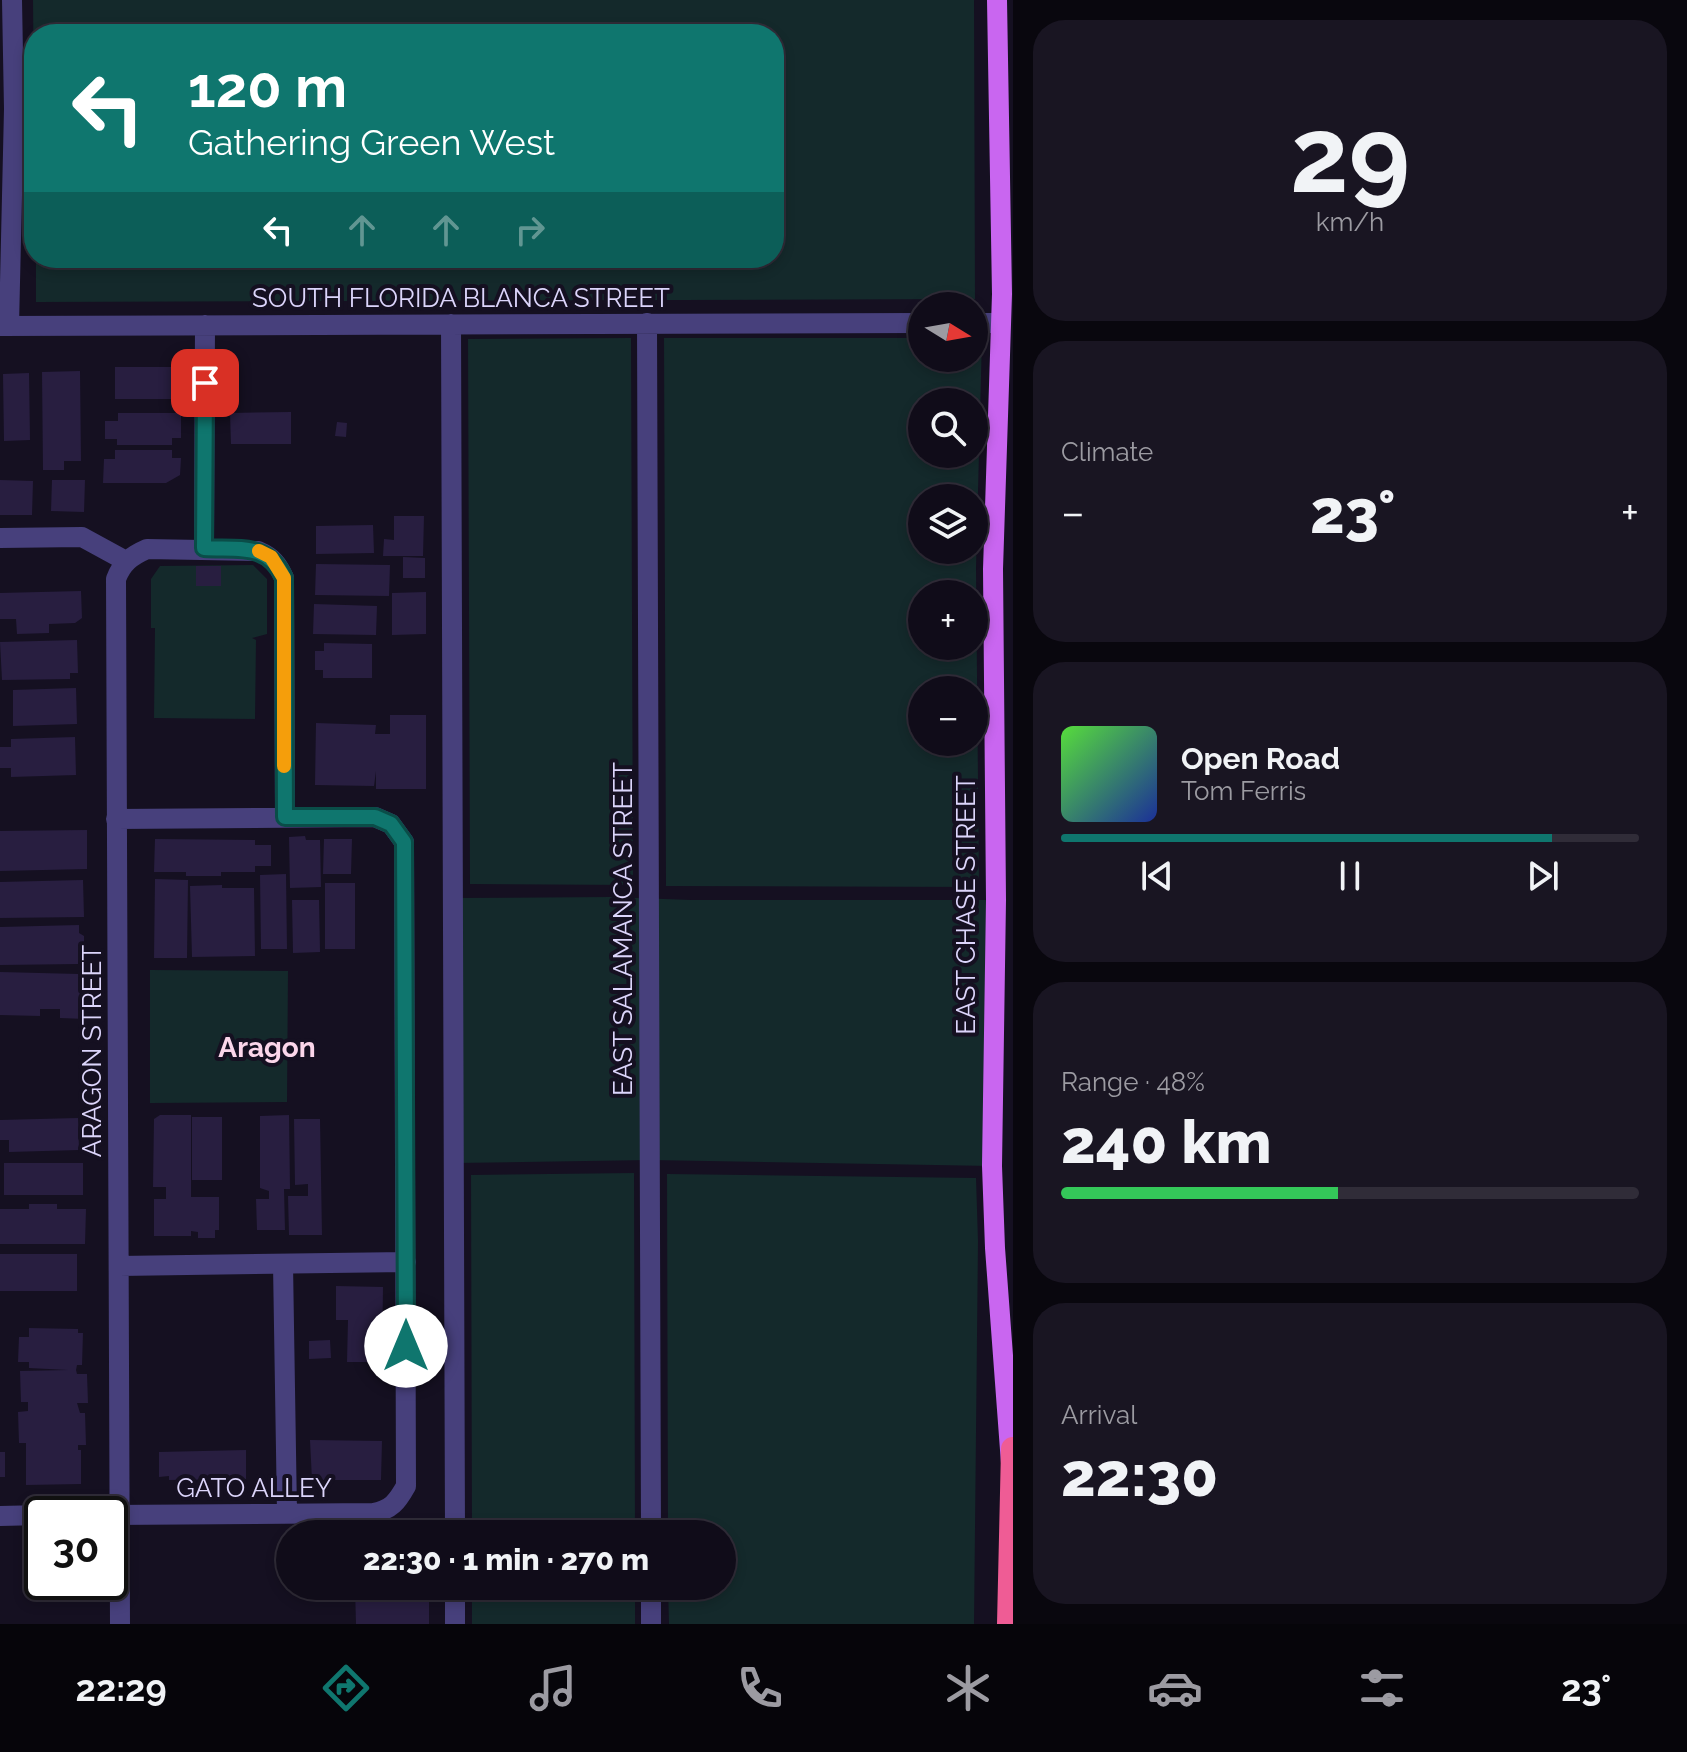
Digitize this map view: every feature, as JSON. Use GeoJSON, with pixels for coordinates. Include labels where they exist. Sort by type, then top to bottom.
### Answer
{"type":"FeatureCollection","features":[{"type":"Feature","properties":{"kind":"highway","name":"EAST CHASE STREET"},"geometry":{"type":"LineString","coordinates":[[1009,1624],[1013,1449]]}},
{"type":"Feature","properties":{"kind":"main road","name":"EAST CHASE STREET"},"geometry":{"type":"LineString","coordinates":[[997,0],[1002,294],[993,569],[996,900],[992,1166],[1012,1474]]}},
{"type":"Feature","properties":{"kind":"street"},"geometry":{"type":"LineString","coordinates":[[4,326],[14,109],[12,0]]}},
{"type":"Feature","properties":{"kind":"street","name":"EAST SALAMANCA STREET"},"geometry":{"type":"LineString","coordinates":[[647,323],[651,1520]]}},
{"type":"Feature","properties":{"kind":"street","name":"SOUTH FLORIDA BLANCA STREET"},"geometry":{"type":"LineString","coordinates":[[4,326],[908,323]]}},
{"type":"Feature","properties":{"kind":"street"},"geometry":{"type":"LineString","coordinates":[[988,323],[1000,323]]}},
{"type":"Feature","properties":{"kind":"street"},"geometry":{"type":"LineString","coordinates":[[451,324],[455,1520]]}},
{"type":"Feature","properties":{"kind":"street"},"geometry":{"type":"LineString","coordinates":[[204,548],[205,325]]}},
{"type":"Feature","properties":{"kind":"street"},"geometry":{"type":"LineString","coordinates":[[0,538],[82,537],[126,561],[147,549],[258,551],[271,557],[284,578],[285,817]]}},
{"type":"Feature","properties":{"kind":"street","name":"ARAGON STREET"},"geometry":{"type":"LineString","coordinates":[[115,1496],[119,1266],[116,579],[126,561]]}},
{"type":"Feature","properties":{"kind":"street"},"geometry":{"type":"LineString","coordinates":[[116,819],[375,817],[395,828],[404,842],[406,1262],[119,1266]]}},
{"type":"Feature","properties":{"kind":"street","name":"GATO ALLEY"},"geometry":{"type":"LineString","coordinates":[[128,1515],[373,1513],[384,1511],[396,1503],[406,1486],[406,1262]]}},
{"type":"Feature","properties":{"kind":"street"},"geometry":{"type":"LineString","coordinates":[[283,1264],[287,1513]]}},
{"type":"Feature","properties":{"kind":"street"},"geometry":{"type":"LineString","coordinates":[[0,1516],[24,1515]]}},
{"type":"Feature","properties":{"kind":"street","name":"ARAGON STREET"},"geometry":{"type":"LineString","coordinates":[[119,1600],[120,1624]]}},
{"type":"Feature","properties":{"kind":"street"},"geometry":{"type":"LineString","coordinates":[[455,1600],[455,1624]]}},
{"type":"Feature","properties":{"kind":"street"},"geometry":{"type":"LineString","coordinates":[[651,1600],[651,1624]]}},
{"type":"Feature","properties":{"kind":"green space"},"geometry":{"type":"Polygon","coordinates":[[[33,0],[974,0],[975,292],[908,292],[908,299],[36,302],[36,268],[784,268],[784,24],[33,24],[33,0]]]}},
{"type":"Feature","properties":{"kind":"green space"},"geometry":{"type":"Polygon","coordinates":[[[631,338],[633,885],[470,884],[468,339],[631,338]]]}},
{"type":"Feature","properties":{"kind":"green space"},"geometry":{"type":"Polygon","coordinates":[[[664,338],[908,338],[908,372],[981,372],[981,388],[908,388],[908,468],[979,468],[978,484],[908,484],[908,564],[976,564],[976,580],[908,580],[908,660],[977,660],[977,676],[908,676],[908,756],[978,756],[979,887],[666,886],[664,338]]]}},
{"type":"Feature","properties":{"kind":"green space"},"geometry":{"type":"Polygon","coordinates":[[[253,565],[267,579],[267,634],[252,638],[256,640],[255,719],[154,718],[155,628],[151,628],[151,579],[160,566],[253,565]]]}},
{"type":"Feature","properties":{"kind":"green space"},"geometry":{"type":"Polygon","coordinates":[[[453,898],[996,900],[992,1166],[650,1160],[454,1163],[453,898]]]}},
{"type":"Feature","properties":{"kind":"green space"},"geometry":{"type":"Polygon","coordinates":[[[150,970],[288,971],[287,1102],[150,1103],[150,970]]]}},
{"type":"Feature","properties":{"kind":"green space"},"geometry":{"type":"Polygon","coordinates":[[[634,1173],[635,1520],[472,1520],[471,1175],[634,1173]]]}},
{"type":"Feature","properties":{"kind":"green space"},"geometry":{"type":"Polygon","coordinates":[[[667,1174],[976,1178],[974,1624],[669,1624],[668,1600],[736,1600],[736,1520],[668,1520],[667,1174]]]}},
{"type":"Feature","properties":{"kind":"green space"},"geometry":{"type":"Polygon","coordinates":[[[472,1600],[635,1600],[635,1624],[472,1624],[472,1600]]]}},
{"type":"Feature","properties":{"kind":"building"},"geometry":{"type":"Polygon","coordinates":[[[115,367],[183,367],[183,399],[115,399],[115,367]]]}},
{"type":"Feature","properties":{"kind":"building"},"geometry":{"type":"Polygon","coordinates":[[[80,371],[81,461],[64,461],[64,470],[43,470],[42,372],[80,371]]]}},
{"type":"Feature","properties":{"kind":"building"},"geometry":{"type":"Polygon","coordinates":[[[29,373],[30,440],[4,441],[3,374],[29,373]]]}},
{"type":"Feature","properties":{"kind":"building"},"geometry":{"type":"Polygon","coordinates":[[[291,412],[291,444],[231,444],[230,413],[291,412]]]}},
{"type":"Feature","properties":{"kind":"building"},"geometry":{"type":"Polygon","coordinates":[[[118,413],[181,413],[181,438],[172,438],[172,445],[117,445],[117,439],[105,439],[105,421],[118,421],[118,413]]]}},
{"type":"Feature","properties":{"kind":"building"},"geometry":{"type":"Polygon","coordinates":[[[337,422],[347,423],[346,437],[335,436],[337,422]]]}},
{"type":"Feature","properties":{"kind":"building"},"geometry":{"type":"Polygon","coordinates":[[[115,450],[172,450],[172,458],[181,458],[180,475],[166,483],[103,483],[104,459],[115,459],[115,450]]]}},
{"type":"Feature","properties":{"kind":"building"},"geometry":{"type":"Polygon","coordinates":[[[0,480],[33,481],[32,515],[0,515],[0,480]]]}},
{"type":"Feature","properties":{"kind":"building"},"geometry":{"type":"Polygon","coordinates":[[[52,480],[85,480],[84,512],[51,511],[52,480]]]}},
{"type":"Feature","properties":{"kind":"building"},"geometry":{"type":"Polygon","coordinates":[[[394,516],[424,516],[423,556],[383,556],[384,539],[394,540],[394,516]]]}},
{"type":"Feature","properties":{"kind":"building"},"geometry":{"type":"Polygon","coordinates":[[[373,525],[374,553],[316,554],[316,526],[373,525]]]}},
{"type":"Feature","properties":{"kind":"building"},"geometry":{"type":"Polygon","coordinates":[[[403,557],[425,558],[425,578],[403,578],[403,557]]]}},
{"type":"Feature","properties":{"kind":"building"},"geometry":{"type":"Polygon","coordinates":[[[316,564],[390,565],[389,596],[315,595],[316,564]]]}},
{"type":"Feature","properties":{"kind":"building"},"geometry":{"type":"Polygon","coordinates":[[[196,566],[221,566],[221,586],[196,586],[196,566]]]}},
{"type":"Feature","properties":{"kind":"building"},"geometry":{"type":"Polygon","coordinates":[[[81,591],[82,618],[75,623],[49,624],[49,633],[17,634],[16,619],[0,619],[0,593],[81,591]]]}},
{"type":"Feature","properties":{"kind":"building"},"geometry":{"type":"Polygon","coordinates":[[[426,592],[426,634],[392,635],[392,593],[426,592]]]}},
{"type":"Feature","properties":{"kind":"building"},"geometry":{"type":"Polygon","coordinates":[[[314,604],[377,606],[376,635],[313,634],[314,604]]]}},
{"type":"Feature","properties":{"kind":"building"},"geometry":{"type":"Polygon","coordinates":[[[77,640],[78,673],[70,673],[70,679],[2,680],[0,642],[77,640]]]}},
{"type":"Feature","properties":{"kind":"building"},"geometry":{"type":"Polygon","coordinates":[[[324,643],[372,644],[372,678],[323,678],[323,670],[315,670],[315,651],[324,651],[324,643]]]}},
{"type":"Feature","properties":{"kind":"building"},"geometry":{"type":"Polygon","coordinates":[[[76,688],[77,724],[13,726],[13,690],[76,688]]]}},
{"type":"Feature","properties":{"kind":"building"},"geometry":{"type":"Polygon","coordinates":[[[390,715],[426,715],[426,789],[376,789],[376,771],[374,786],[315,785],[316,723],[376,725],[375,734],[390,734],[390,715]]]}},
{"type":"Feature","properties":{"kind":"building"},"geometry":{"type":"Polygon","coordinates":[[[75,737],[76,775],[11,777],[11,768],[0,768],[0,747],[11,747],[11,739],[75,737]]]}},
{"type":"Feature","properties":{"kind":"building"},"geometry":{"type":"Polygon","coordinates":[[[87,830],[87,869],[0,871],[0,831],[87,830]]]}},
{"type":"Feature","properties":{"kind":"building"},"geometry":{"type":"Polygon","coordinates":[[[305,836],[306,840],[320,840],[321,887],[290,888],[289,837],[305,836]]]}},
{"type":"Feature","properties":{"kind":"building"},"geometry":{"type":"Polygon","coordinates":[[[155,839],[255,840],[255,845],[271,845],[271,866],[255,866],[255,872],[221,872],[221,876],[154,872],[155,839]]]}},
{"type":"Feature","properties":{"kind":"building"},"geometry":{"type":"Polygon","coordinates":[[[324,839],[352,839],[351,874],[323,874],[324,839]]]}},
{"type":"Feature","properties":{"kind":"building"},"geometry":{"type":"Polygon","coordinates":[[[286,874],[287,949],[261,949],[260,875],[286,874]]]}},
{"type":"Feature","properties":{"kind":"building"},"geometry":{"type":"Polygon","coordinates":[[[155,879],[188,880],[187,958],[154,958],[155,879]]]}},
{"type":"Feature","properties":{"kind":"building"},"geometry":{"type":"Polygon","coordinates":[[[83,880],[84,917],[0,918],[0,882],[83,880]]]}},
{"type":"Feature","properties":{"kind":"building"},"geometry":{"type":"Polygon","coordinates":[[[325,883],[355,883],[355,949],[325,949],[325,883]]]}},
{"type":"Feature","properties":{"kind":"building"},"geometry":{"type":"Polygon","coordinates":[[[222,885],[222,888],[254,888],[255,956],[192,957],[190,886],[222,885]]]}},
{"type":"Feature","properties":{"kind":"building"},"geometry":{"type":"Polygon","coordinates":[[[292,900],[319,900],[320,952],[293,953],[292,900]]]}},
{"type":"Feature","properties":{"kind":"building"},"geometry":{"type":"Polygon","coordinates":[[[79,925],[79,933],[84,936],[84,948],[79,951],[79,964],[0,965],[0,927],[79,925]]]}},
{"type":"Feature","properties":{"kind":"building"},"geometry":{"type":"Polygon","coordinates":[[[0,972],[79,974],[79,990],[87,991],[86,1019],[60,1018],[60,1009],[40,1009],[40,1016],[0,1015],[0,972]]]}},
{"type":"Feature","properties":{"kind":"building"},"geometry":{"type":"Polygon","coordinates":[[[160,1115],[191,1115],[191,1197],[219,1197],[219,1230],[215,1230],[215,1238],[198,1238],[198,1232],[191,1231],[191,1236],[154,1236],[154,1199],[166,1199],[166,1187],[153,1187],[154,1119],[160,1115]]]}},
{"type":"Feature","properties":{"kind":"building"},"geometry":{"type":"Polygon","coordinates":[[[289,1115],[290,1189],[284,1189],[285,1230],[257,1230],[256,1199],[269,1199],[269,1191],[260,1188],[260,1116],[289,1115]]]}},
{"type":"Feature","properties":{"kind":"building"},"geometry":{"type":"Polygon","coordinates":[[[192,1117],[222,1117],[222,1180],[192,1180],[192,1117]]]}},
{"type":"Feature","properties":{"kind":"building"},"geometry":{"type":"Polygon","coordinates":[[[78,1118],[79,1150],[9,1152],[9,1140],[0,1140],[0,1120],[78,1118]]]}},
{"type":"Feature","properties":{"kind":"building"},"geometry":{"type":"Polygon","coordinates":[[[294,1119],[320,1119],[322,1235],[289,1235],[288,1196],[308,1196],[308,1184],[295,1185],[294,1119]]]}},
{"type":"Feature","properties":{"kind":"building"},"geometry":{"type":"Polygon","coordinates":[[[4,1163],[83,1163],[83,1195],[4,1195],[4,1163]]]}},
{"type":"Feature","properties":{"kind":"building"},"geometry":{"type":"Polygon","coordinates":[[[29,1204],[57,1204],[57,1209],[86,1209],[85,1244],[0,1244],[0,1209],[29,1209],[29,1204]]]}},
{"type":"Feature","properties":{"kind":"building"},"geometry":{"type":"Polygon","coordinates":[[[0,1254],[77,1254],[77,1291],[0,1291],[0,1254]]]}},
{"type":"Feature","properties":{"kind":"building"},"geometry":{"type":"Polygon","coordinates":[[[336,1286],[383,1287],[382,1362],[347,1362],[348,1320],[336,1320],[336,1286]]]}},
{"type":"Feature","properties":{"kind":"building"},"geometry":{"type":"Polygon","coordinates":[[[29,1328],[78,1329],[78,1333],[83,1333],[82,1365],[77,1365],[76,1370],[77,1374],[87,1374],[88,1403],[77,1403],[80,1413],[85,1413],[86,1445],[78,1445],[78,1450],[81,1450],[81,1484],[26,1485],[26,1443],[19,1443],[18,1412],[28,1411],[28,1402],[21,1402],[20,1371],[68,1370],[29,1368],[29,1362],[18,1362],[19,1337],[29,1337],[29,1328]]]}},
{"type":"Feature","properties":{"kind":"building"},"geometry":{"type":"Polygon","coordinates":[[[330,1340],[331,1358],[309,1359],[309,1341],[330,1340]]]}},
{"type":"Feature","properties":{"kind":"building"},"geometry":{"type":"Polygon","coordinates":[[[310,1440],[382,1441],[381,1480],[312,1480],[310,1440]]]}},
{"type":"Feature","properties":{"kind":"building"},"geometry":{"type":"Polygon","coordinates":[[[246,1450],[246,1479],[169,1480],[169,1476],[159,1477],[159,1452],[246,1450]]]}},
{"type":"Feature","properties":{"kind":"building"},"geometry":{"type":"Polygon","coordinates":[[[0,1452],[5,1452],[5,1477],[0,1477],[0,1452]]]}},
{"type":"Feature","properties":{"kind":"building"},"geometry":{"type":"Polygon","coordinates":[[[355,1600],[429,1600],[429,1624],[356,1624],[355,1600]]]}},
{"type":"Feature","properties":{"kind":"slow traffic"},"geometry":{"type":"LineString","coordinates":[[259,551],[278,564],[284,578],[284,766]]}},
{"type":"Feature","properties":{"kind":"district","name":"Aragon"},"geometry":{"type":"Point","coordinates":[267,1047]}},
{"type":"Feature","properties":{"kind":"route"},"geometry":{"type":"LineString","coordinates":[[205,383],[204,548],[258,551],[278,564],[284,578],[285,817],[375,817],[391,824],[404,842],[406,1346]]}}]}
